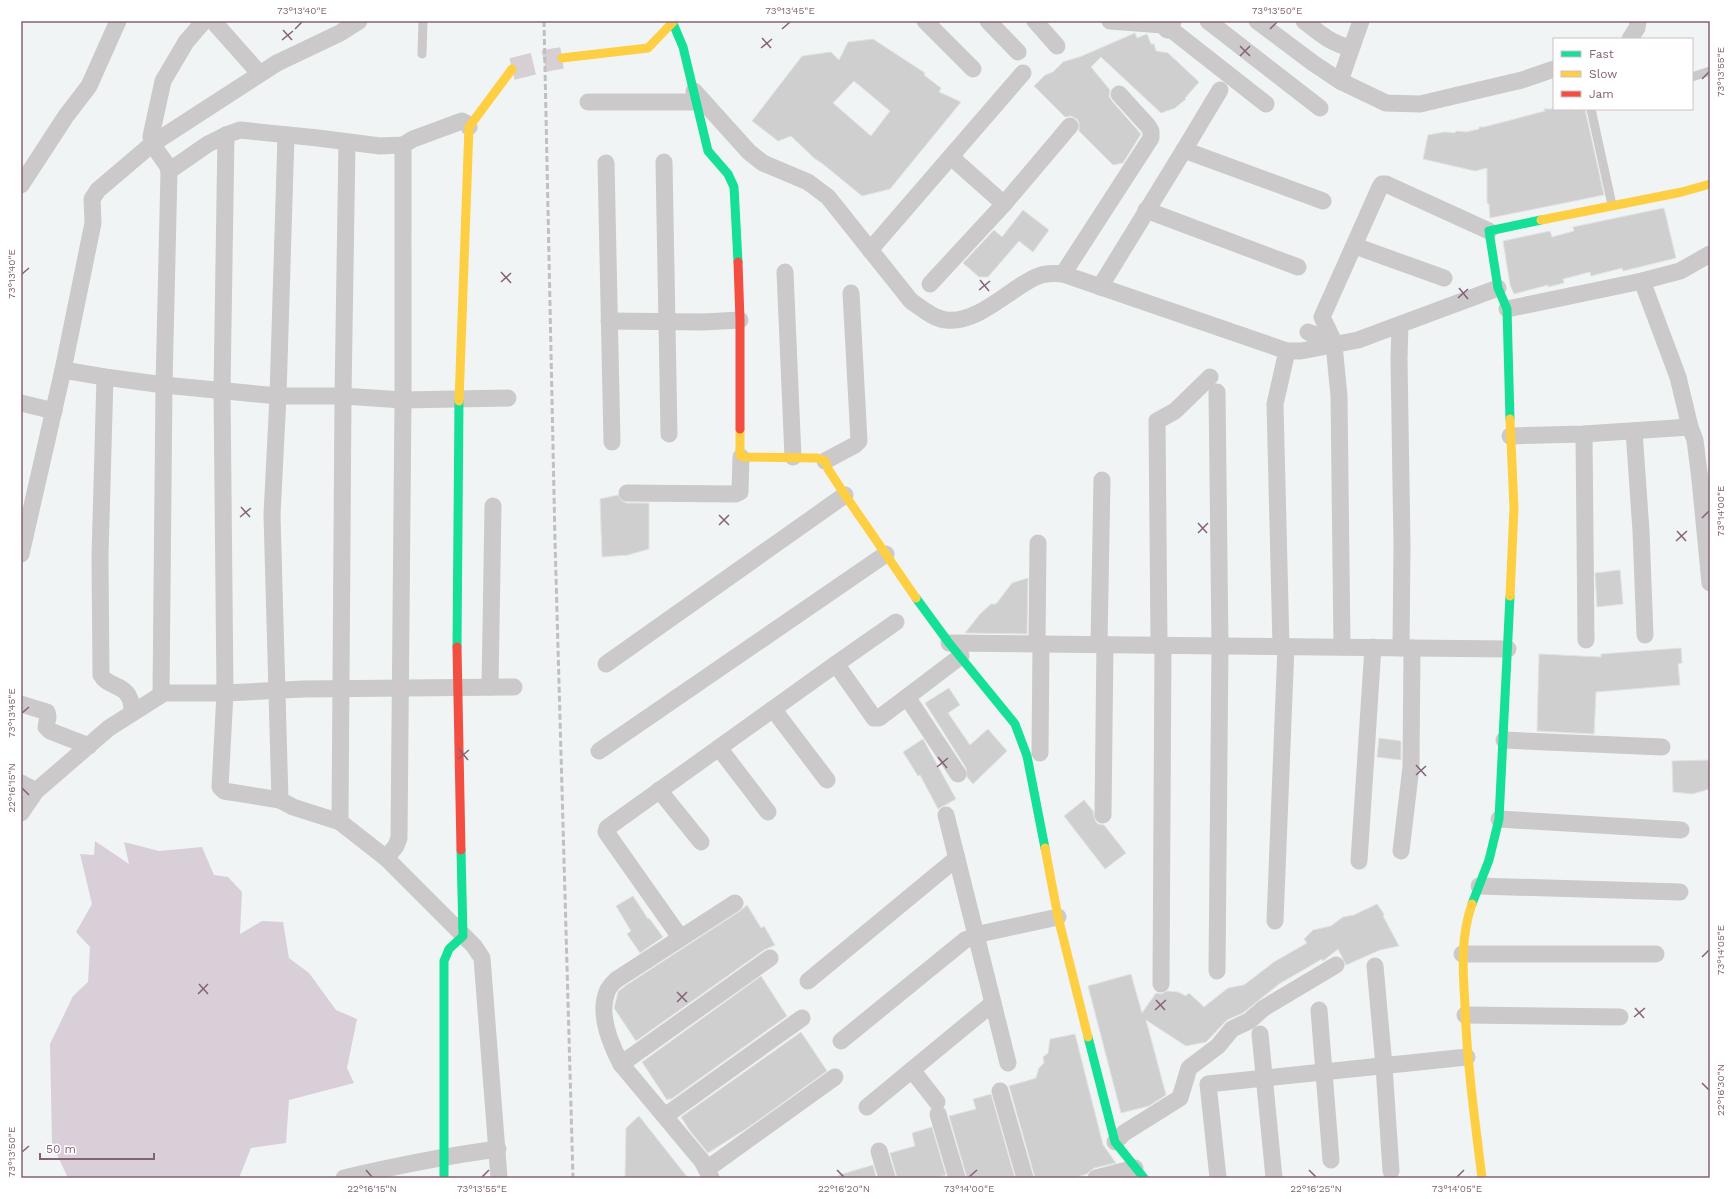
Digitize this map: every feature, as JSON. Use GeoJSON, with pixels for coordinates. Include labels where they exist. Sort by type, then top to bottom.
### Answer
{"type":"FeatureCollection","features":[{"type":"Feature","properties":{"kind":"street"},"geometry":{"type":"LineString","coordinates":[[21,184],[66,116],[89,86],[118,21]]}},
{"type":"Feature","properties":{"kind":"street"},"geometry":{"type":"LineString","coordinates":[[161,694],[168,168],[154,148],[152,128],[163,81],[186,42],[204,21]]}},
{"type":"Feature","properties":{"kind":"street"},"geometry":{"type":"LineString","coordinates":[[212,21],[260,74]]}},
{"type":"Feature","properties":{"kind":"street"},"geometry":{"type":"LineString","coordinates":[[21,554],[50,410],[63,370],[93,223],[93,206],[98,190],[154,148],[260,74],[277,63],[340,34],[359,21]]}},
{"type":"Feature","properties":{"kind":"street"},"geometry":{"type":"LineString","coordinates":[[562,58],[648,48],[673,21],[682,47],[708,151],[728,174],[734,187],[736,202],[740,320],[740,492],[736,494],[627,494]]}},
{"type":"Feature","properties":{"kind":"street"},"geometry":{"type":"LineString","coordinates":[[925,21],[973,69]]}},
{"type":"Feature","properties":{"kind":"street"},"geometry":{"type":"LineString","coordinates":[[988,21],[1018,52]]}},
{"type":"Feature","properties":{"kind":"street"},"geometry":{"type":"LineString","coordinates":[[1035,21],[1057,46]]}},
{"type":"Feature","properties":{"kind":"street"},"geometry":{"type":"LineString","coordinates":[[1110,21],[1170,25],[1173,31],[1266,104]]}},
{"type":"Feature","properties":{"kind":"street"},"geometry":{"type":"LineString","coordinates":[[1208,21],[1320,108]]}},
{"type":"Feature","properties":{"kind":"street"},"geometry":{"type":"LineString","coordinates":[[1257,21],[1312,63],[1340,81],[1386,103],[1420,104],[1522,80],[1553,69]]}},
{"type":"Feature","properties":{"kind":"street"},"geometry":{"type":"LineString","coordinates":[[1304,21],[1327,39],[1339,45],[1351,48]]}},
{"type":"Feature","properties":{"kind":"street"},"geometry":{"type":"LineString","coordinates":[[1631,38],[1637,28],[1638,21]]}},
{"type":"Feature","properties":{"kind":"street"},"geometry":{"type":"LineString","coordinates":[[1340,81],[1351,48],[1356,23]]}},
{"type":"Feature","properties":{"kind":"street"},"geometry":{"type":"LineString","coordinates":[[463,936],[457,688],[459,399],[469,127],[512,70]]}},
{"type":"Feature","properties":{"kind":"street"},"geometry":{"type":"LineString","coordinates":[[870,250],[1023,73]]}},
{"type":"Feature","properties":{"kind":"street"},"geometry":{"type":"LineString","coordinates":[[1100,286],[1220,90]]}},
{"type":"Feature","properties":{"kind":"street"},"geometry":{"type":"LineString","coordinates":[[1063,274],[1151,138],[1151,131],[1148,126],[1119,94]]}},
{"type":"Feature","properties":{"kind":"street"},"geometry":{"type":"LineString","coordinates":[[588,102],[695,96],[750,152],[763,162],[808,182],[828,198],[911,301],[928,312],[945,320],[970,317],[1037,276],[1050,273],[1063,274],[1287,351],[1301,351],[1358,340],[1498,288]]}},
{"type":"Feature","properties":{"kind":"street"},"geometry":{"type":"LineString","coordinates":[[168,168],[208,144],[240,130],[380,146],[403,145],[413,139],[462,121],[468,124],[469,127]]}},
{"type":"Feature","properties":{"kind":"street"},"geometry":{"type":"LineString","coordinates":[[930,284],[1004,204],[1070,126]]}},
{"type":"Feature","properties":{"kind":"street"},"geometry":{"type":"LineString","coordinates":[[226,135],[222,390],[225,693],[220,787],[224,792],[280,800],[293,807],[340,822],[386,858],[474,946],[482,958],[499,1178]]}},
{"type":"Feature","properties":{"kind":"street"},"geometry":{"type":"LineString","coordinates":[[280,800],[272,515],[278,396],[286,135]]}},
{"type":"Feature","properties":{"kind":"street"},"geometry":{"type":"LineString","coordinates":[[340,822],[343,396],[347,142]]}},
{"type":"Feature","properties":{"kind":"street"},"geometry":{"type":"LineString","coordinates":[[386,858],[396,846],[399,838],[402,688],[403,145]]}},
{"type":"Feature","properties":{"kind":"street"},"geometry":{"type":"LineString","coordinates":[[1184,150],[1323,201]]}},
{"type":"Feature","properties":{"kind":"street"},"geometry":{"type":"LineString","coordinates":[[951,157],[1004,204]]}},
{"type":"Feature","properties":{"kind":"street"},"geometry":{"type":"LineString","coordinates":[[664,162],[669,434]]}},
{"type":"Feature","properties":{"kind":"street"},"geometry":{"type":"LineString","coordinates":[[606,163],[612,442]]}},
{"type":"Feature","properties":{"kind":"street"},"geometry":{"type":"LineString","coordinates":[[1308,332],[1334,342],[1322,317],[1382,184],[1386,184],[1489,230],[1682,192],[1710,184]]}},
{"type":"Feature","properties":{"kind":"street"},"geometry":{"type":"LineString","coordinates":[[1146,210],[1298,267]]}},
{"type":"Feature","properties":{"kind":"street"},"geometry":{"type":"LineString","coordinates":[[1482,1178],[1467,1057],[1462,954],[1467,919],[1489,860],[1499,819],[1514,508],[1510,436],[1507,309],[1498,288],[1489,230]]}},
{"type":"Feature","properties":{"kind":"street"},"geometry":{"type":"LineString","coordinates":[[1354,246],[1444,278]]}},
{"type":"Feature","properties":{"kind":"street"},"geometry":{"type":"LineString","coordinates":[[1507,309],[1642,281],[1680,271],[1710,254]]}},
{"type":"Feature","properties":{"kind":"street"},"geometry":{"type":"LineString","coordinates":[[785,272],[793,457]]}},
{"type":"Feature","properties":{"kind":"street"},"geometry":{"type":"LineString","coordinates":[[1642,281],[1678,377],[1690,427],[1695,440],[1710,583]]}},
{"type":"Feature","properties":{"kind":"street"},"geometry":{"type":"LineString","coordinates":[[741,457],[817,458],[825,461],[855,445],[859,441],[851,293]]}},
{"type":"Feature","properties":{"kind":"street"},"geometry":{"type":"LineString","coordinates":[[609,321],[666,322],[740,320]]}},
{"type":"Feature","properties":{"kind":"street"},"geometry":{"type":"LineString","coordinates":[[1400,325],[1399,359],[1402,545],[1411,767],[1401,852]]}},
{"type":"Feature","properties":{"kind":"street"},"geometry":{"type":"LineString","coordinates":[[1334,345],[1339,396],[1342,647]]}},
{"type":"Feature","properties":{"kind":"street"},"geometry":{"type":"LineString","coordinates":[[1276,921],[1284,646],[1275,404],[1287,351]]}},
{"type":"Feature","properties":{"kind":"street"},"geometry":{"type":"LineString","coordinates":[[63,370],[164,385],[278,396],[343,396],[403,400],[508,398]]}},
{"type":"Feature","properties":{"kind":"street"},"geometry":{"type":"LineString","coordinates":[[105,377],[100,562],[101,675],[106,681],[125,691],[129,695],[132,713]]}},
{"type":"Feature","properties":{"kind":"street"},"geometry":{"type":"LineString","coordinates":[[1160,984],[1161,645],[1157,421],[1175,411],[1213,385],[1220,645],[1217,971]]}},
{"type":"Feature","properties":{"kind":"street"},"geometry":{"type":"LineString","coordinates":[[25,404],[50,410]]}},
{"type":"Feature","properties":{"kind":"street"},"geometry":{"type":"LineString","coordinates":[[1510,436],[1584,434],[1690,427]]}},
{"type":"Feature","properties":{"kind":"street"},"geometry":{"type":"LineString","coordinates":[[1634,431],[1642,531],[1645,635]]}},
{"type":"Feature","properties":{"kind":"street"},"geometry":{"type":"LineString","coordinates":[[1584,434],[1586,640]]}},
{"type":"Feature","properties":{"kind":"street"},"geometry":{"type":"LineString","coordinates":[[825,461],[828,469],[845,495],[949,643],[1015,724],[1027,756],[1058,917],[1115,1142],[1139,1173]]}},
{"type":"Feature","properties":{"kind":"street"},"geometry":{"type":"LineString","coordinates":[[1102,480],[1103,815]]}},
{"type":"Feature","properties":{"kind":"street"},"geometry":{"type":"LineString","coordinates":[[606,664],[845,495]]}},
{"type":"Feature","properties":{"kind":"street"},"geometry":{"type":"LineString","coordinates":[[490,687],[493,506]]}},
{"type":"Feature","properties":{"kind":"street"},"geometry":{"type":"LineString","coordinates":[[1038,543],[1040,753]]}},
{"type":"Feature","properties":{"kind":"street"},"geometry":{"type":"LineString","coordinates":[[599,751],[886,554]]}},
{"type":"Feature","properties":{"kind":"street"},"geometry":{"type":"LineString","coordinates":[[680,937],[606,830],[659,790],[896,622]]}},
{"type":"Feature","properties":{"kind":"street"},"geometry":{"type":"LineString","coordinates":[[949,643],[1508,649]]}},
{"type":"Feature","properties":{"kind":"street"},"geometry":{"type":"LineString","coordinates":[[1359,861],[1373,648]]}},
{"type":"Feature","properties":{"kind":"street"},"geometry":{"type":"LineString","coordinates":[[836,664],[874,718],[879,718],[960,656]]}},
{"type":"Feature","properties":{"kind":"street"},"geometry":{"type":"LineString","coordinates":[[21,813],[36,792],[109,728],[161,694],[278,690],[514,687]]}},
{"type":"Feature","properties":{"kind":"street"},"geometry":{"type":"LineString","coordinates":[[907,697],[958,774]]}},
{"type":"Feature","properties":{"kind":"street"},"geometry":{"type":"LineString","coordinates":[[21,704],[47,712],[48,717],[46,727],[50,731],[89,746]]}},
{"type":"Feature","properties":{"kind":"street"},"geometry":{"type":"LineString","coordinates":[[773,709],[827,780]]}},
{"type":"Feature","properties":{"kind":"street"},"geometry":{"type":"LineString","coordinates":[[1504,740],[1662,747]]}},
{"type":"Feature","properties":{"kind":"street"},"geometry":{"type":"LineString","coordinates":[[719,748],[768,812]]}},
{"type":"Feature","properties":{"kind":"street"},"geometry":{"type":"LineString","coordinates":[[21,783],[36,792]]}},
{"type":"Feature","properties":{"kind":"street"},"geometry":{"type":"LineString","coordinates":[[659,790],[700,842]]}},
{"type":"Feature","properties":{"kind":"street"},"geometry":{"type":"LineString","coordinates":[[946,815],[1008,1063]]}},
{"type":"Feature","properties":{"kind":"street"},"geometry":{"type":"LineString","coordinates":[[1499,819],[1681,830]]}},
{"type":"Feature","properties":{"kind":"street"},"geometry":{"type":"LineString","coordinates":[[808,982],[957,858]]}},
{"type":"Feature","properties":{"kind":"street"},"geometry":{"type":"LineString","coordinates":[[1479,886],[1680,892]]}},
{"type":"Feature","properties":{"kind":"street"},"geometry":{"type":"LineString","coordinates":[[735,903],[680,937],[616,980],[607,992],[604,1008],[608,1034],[613,1049],[621,1064],[702,1161],[709,1174],[835,1077]]}},
{"type":"Feature","properties":{"kind":"street"},"geometry":{"type":"LineString","coordinates":[[841,1041],[965,940],[976,936],[1058,917]]}},
{"type":"Feature","properties":{"kind":"street"},"geometry":{"type":"LineString","coordinates":[[444,1178],[444,960],[445,954],[450,946],[463,936]]}},
{"type":"Feature","properties":{"kind":"street"},"geometry":{"type":"LineString","coordinates":[[1462,954],[1656,954]]}},
{"type":"Feature","properties":{"kind":"street"},"geometry":{"type":"LineString","coordinates":[[621,1064],[770,958]]}},
{"type":"Feature","properties":{"kind":"street"},"geometry":{"type":"LineString","coordinates":[[1115,1142],[1124,1133],[1180,1098],[1189,1068],[1218,1046],[1232,1029],[1249,1021],[1264,1008],[1336,965]]}},
{"type":"Feature","properties":{"kind":"street"},"geometry":{"type":"LineString","coordinates":[[1375,966],[1391,1171]]}},
{"type":"Feature","properties":{"kind":"street"},"geometry":{"type":"LineString","coordinates":[[867,1107],[993,1003]]}},
{"type":"Feature","properties":{"kind":"street"},"geometry":{"type":"LineString","coordinates":[[1319,1010],[1331,1160]]}},
{"type":"Feature","properties":{"kind":"street"},"geometry":{"type":"LineString","coordinates":[[1465,1015],[1620,1017]]}},
{"type":"Feature","properties":{"kind":"street"},"geometry":{"type":"LineString","coordinates":[[665,1116],[802,1018]]}},
{"type":"Feature","properties":{"kind":"street"},"geometry":{"type":"LineString","coordinates":[[1260,1034],[1266,1079],[1274,1178]]}},
{"type":"Feature","properties":{"kind":"street"},"geometry":{"type":"LineString","coordinates":[[1218,1178],[1208,1084],[1467,1057]]}},
{"type":"Feature","properties":{"kind":"street"},"geometry":{"type":"LineString","coordinates":[[912,1070],[938,1108],[957,1178]]}},
{"type":"Feature","properties":{"kind":"street"},"geometry":{"type":"LineString","coordinates":[[1000,1091],[1025,1178]]}},
{"type":"Feature","properties":{"kind":"street"},"geometry":{"type":"LineString","coordinates":[[344,1178],[391,1172],[443,1156],[498,1150]]}},
{"type":"Feature","properties":{"kind":"street"},"geometry":{"type":"LineString","coordinates":[[879,1151],[887,1178]]}},
{"type":"Feature","properties":{"kind":"street"},"geometry":{"type":"LineString","coordinates":[[1096,1178],[1139,1173]]}},
{"type":"Feature","properties":{"kind":"lane"},"geometry":{"type":"LineString","coordinates":[[422,54],[423,21]]}},
{"type":"Feature","properties":{"kind":"lane"},"geometry":{"type":"LineString","coordinates":[[1693,76],[1710,71]]}},
{"type":"Feature","properties":{"kind":"lane"},"geometry":{"type":"LineString","coordinates":[[1591,110],[1612,205]]}},
{"type":"Feature","properties":{"kind":"shaded area"},"geometry":{"type":"Polygon","coordinates":[[[95,841],[129,864],[124,842],[159,851],[202,847],[214,875],[228,877],[242,892],[240,934],[262,921],[283,922],[289,958],[309,973],[336,1010],[357,1019],[347,1068],[354,1083],[289,1100],[286,1143],[251,1148],[239,1178],[68,1178],[52,1144],[50,1044],[73,996],[88,982],[90,947],[76,932],[92,904],[80,854],[94,855],[95,841]]]}},
{"type":"Feature","properties":{"kind":"building"},"geometry":{"type":"Polygon","coordinates":[[[1135,33],[1137,38],[1147,34],[1151,44],[1154,44],[1156,51],[1168,53],[1199,82],[1185,98],[1186,99],[1175,108],[1161,113],[1101,57],[1091,67],[1110,90],[1109,96],[1112,101],[1141,134],[1123,163],[1113,165],[1079,131],[1079,123],[1077,119],[1071,116],[1065,117],[1034,86],[1045,75],[1053,72],[1063,62],[1082,56],[1135,33]]]}},
{"type":"Feature","properties":{"kind":"building"},"geometry":{"type":"Polygon","coordinates":[[[873,39],[925,73],[924,75],[941,88],[939,92],[961,102],[890,189],[862,196],[814,158],[791,136],[778,141],[752,121],[802,56],[831,52],[839,60],[848,42],[873,39]],[[854,81],[833,103],[871,136],[890,111],[854,81]]]}},
{"type":"Feature","properties":{"kind":"building"},"geometry":{"type":"Polygon","coordinates":[[[1544,109],[1585,110],[1604,195],[1490,218],[1489,204],[1487,203],[1487,168],[1475,171],[1423,159],[1428,135],[1445,132],[1454,133],[1457,131],[1466,132],[1479,129],[1479,127],[1545,111],[1544,109]]]}},
{"type":"Feature","properties":{"kind":"building"},"geometry":{"type":"Polygon","coordinates":[[[1664,208],[1676,258],[1623,271],[1622,268],[1591,276],[1590,272],[1563,279],[1564,283],[1548,287],[1548,285],[1514,294],[1510,285],[1503,241],[1550,231],[1552,237],[1574,231],[1573,227],[1664,208]]]}},
{"type":"Feature","properties":{"kind":"building"},"geometry":{"type":"Polygon","coordinates":[[[1023,210],[1049,230],[1033,252],[1019,241],[988,277],[979,277],[963,263],[994,230],[1002,237],[1023,210]]]}},
{"type":"Feature","properties":{"kind":"building"},"geometry":{"type":"Polygon","coordinates":[[[618,495],[622,501],[627,503],[649,503],[649,549],[628,555],[602,557],[600,499],[618,495]]]}},
{"type":"Feature","properties":{"kind":"building"},"geometry":{"type":"Polygon","coordinates":[[[1620,570],[1623,604],[1597,607],[1595,573],[1620,570]]]}},
{"type":"Feature","properties":{"kind":"building"},"geometry":{"type":"Polygon","coordinates":[[[1028,578],[1027,634],[965,633],[980,614],[991,604],[996,604],[1012,583],[1028,578]]]}},
{"type":"Feature","properties":{"kind":"building"},"geometry":{"type":"Polygon","coordinates":[[[1681,648],[1682,663],[1678,664],[1680,685],[1596,692],[1594,734],[1537,731],[1539,654],[1601,657],[1601,654],[1681,648]]]}},
{"type":"Feature","properties":{"kind":"building"},"geometry":{"type":"Polygon","coordinates":[[[949,688],[960,705],[948,713],[970,745],[988,729],[1007,751],[973,784],[967,777],[966,768],[925,703],[949,688]]]}},
{"type":"Feature","properties":{"kind":"building"},"geometry":{"type":"Polygon","coordinates":[[[1379,738],[1401,741],[1401,760],[1377,757],[1379,738]]]}},
{"type":"Feature","properties":{"kind":"building"},"geometry":{"type":"Polygon","coordinates":[[[923,739],[956,799],[938,809],[920,775],[918,776],[903,752],[923,739]]]}},
{"type":"Feature","properties":{"kind":"building"},"geometry":{"type":"Polygon","coordinates":[[[1710,760],[1710,789],[1692,794],[1673,792],[1672,761],[1710,760]]]}},
{"type":"Feature","properties":{"kind":"building"},"geometry":{"type":"Polygon","coordinates":[[[1084,800],[1093,811],[1095,820],[1098,824],[1104,825],[1126,853],[1105,869],[1064,816],[1084,800]]]}},
{"type":"Feature","properties":{"kind":"building"},"geometry":{"type":"Polygon","coordinates":[[[633,896],[648,919],[649,918],[663,937],[640,953],[627,934],[631,931],[616,906],[633,896]]]}},
{"type":"Feature","properties":{"kind":"building"},"geometry":{"type":"Polygon","coordinates":[[[1377,904],[1384,914],[1383,916],[1399,946],[1380,950],[1346,965],[1338,949],[1323,961],[1322,959],[1279,984],[1243,1013],[1227,1020],[1206,1042],[1186,1046],[1146,1020],[1166,1095],[1149,1106],[1121,1113],[1088,986],[1131,974],[1142,1013],[1156,993],[1161,994],[1167,991],[1178,992],[1186,996],[1189,993],[1204,1007],[1228,988],[1244,985],[1274,962],[1307,943],[1304,939],[1313,930],[1331,926],[1343,917],[1354,915],[1377,904]]]}},
{"type":"Feature","properties":{"kind":"building"},"geometry":{"type":"Polygon","coordinates":[[[747,905],[761,928],[764,926],[775,945],[764,950],[636,1041],[614,1008],[618,992],[747,905]]]}},
{"type":"Feature","properties":{"kind":"building"},"geometry":{"type":"Polygon","coordinates":[[[761,976],[787,1016],[670,1100],[670,1098],[667,1100],[642,1062],[761,976]]]}},
{"type":"Feature","properties":{"kind":"building"},"geometry":{"type":"Polygon","coordinates":[[[801,1032],[827,1071],[749,1127],[708,1153],[690,1131],[681,1117],[801,1032]]]}},
{"type":"Feature","properties":{"kind":"building"},"geometry":{"type":"Polygon","coordinates":[[[1075,1034],[1103,1145],[1116,1163],[1094,1168],[1087,1174],[1073,1178],[1035,1178],[1009,1086],[1036,1078],[1039,1068],[1044,1063],[1043,1057],[1048,1053],[1050,1039],[1075,1034]]]}},
{"type":"Feature","properties":{"kind":"building"},"geometry":{"type":"Polygon","coordinates":[[[991,1094],[1015,1178],[967,1178],[949,1116],[976,1109],[973,1099],[991,1094]]]}},
{"type":"Feature","properties":{"kind":"building"},"geometry":{"type":"Polygon","coordinates":[[[639,1116],[688,1178],[625,1178],[626,1128],[639,1116]]]}},
{"type":"Feature","properties":{"kind":"building"},"geometry":{"type":"Polygon","coordinates":[[[932,1127],[946,1175],[936,1178],[897,1178],[890,1153],[915,1146],[912,1133],[932,1127]]]}},
{"type":"Feature","properties":{"kind":"building"},"geometry":{"type":"Polygon","coordinates":[[[873,1165],[876,1177],[839,1178],[839,1175],[873,1165]]]}},
{"type":"Feature","properties":{"kind":"tunnel"},"geometry":{"type":"LineString","coordinates":[[512,69],[562,58]]}},
{"type":"Feature","properties":{"kind":"railway"},"geometry":{"type":"LineString","coordinates":[[544,21],[555,541],[573,1178]]}},
{"type":"Feature","properties":{"kind":"traffic: fast"},"geometry":{"type":"LineString","coordinates":[[672,21],[683,47],[708,151],[728,174],[734,187],[738,262]]}},
{"type":"Feature","properties":{"kind":"traffic: fast"},"geometry":{"type":"LineString","coordinates":[[1510,419],[1507,309],[1498,288],[1489,231],[1541,220]]}},
{"type":"Feature","properties":{"kind":"traffic: fast"},"geometry":{"type":"LineString","coordinates":[[457,647],[459,401]]}},
{"type":"Feature","properties":{"kind":"traffic: fast"},"geometry":{"type":"LineString","coordinates":[[1472,904],[1489,860],[1499,819],[1510,596]]}},
{"type":"Feature","properties":{"kind":"traffic: fast"},"geometry":{"type":"LineString","coordinates":[[916,598],[949,643],[1015,724],[1027,756],[1045,848]]}},
{"type":"Feature","properties":{"kind":"traffic: fast"},"geometry":{"type":"LineString","coordinates":[[444,1178],[444,961],[449,949],[463,936],[461,850]]}},
{"type":"Feature","properties":{"kind":"traffic: fast"},"geometry":{"type":"LineString","coordinates":[[1088,1037],[1115,1142],[1144,1178]]}},
{"type":"Feature","properties":{"kind":"traffic: slow"},"geometry":{"type":"LineString","coordinates":[[562,58],[648,48],[673,22]]}},
{"type":"Feature","properties":{"kind":"traffic: slow"},"geometry":{"type":"LineString","coordinates":[[459,401],[469,127],[512,69]]}},
{"type":"Feature","properties":{"kind":"traffic: slow"},"geometry":{"type":"LineString","coordinates":[[1541,220],[1682,192],[1710,184]]}},
{"type":"Feature","properties":{"kind":"traffic: slow"},"geometry":{"type":"LineString","coordinates":[[1510,419],[1514,508],[1510,596]]}},
{"type":"Feature","properties":{"kind":"traffic: slow"},"geometry":{"type":"LineString","coordinates":[[740,429],[740,455],[743,457],[817,458],[825,461],[828,469],[845,495],[916,598]]}},
{"type":"Feature","properties":{"kind":"traffic: slow"},"geometry":{"type":"LineString","coordinates":[[1045,848],[1058,917],[1088,1037]]}},
{"type":"Feature","properties":{"kind":"traffic: slow"},"geometry":{"type":"LineString","coordinates":[[1472,904],[1468,917],[1463,955],[1469,1071],[1482,1178]]}},
{"type":"Feature","properties":{"kind":"traffic: jam"},"geometry":{"type":"LineString","coordinates":[[738,262],[740,320],[740,429]]}},
{"type":"Feature","properties":{"kind":"traffic: jam"},"geometry":{"type":"LineString","coordinates":[[457,647],[461,850]]}}]}
